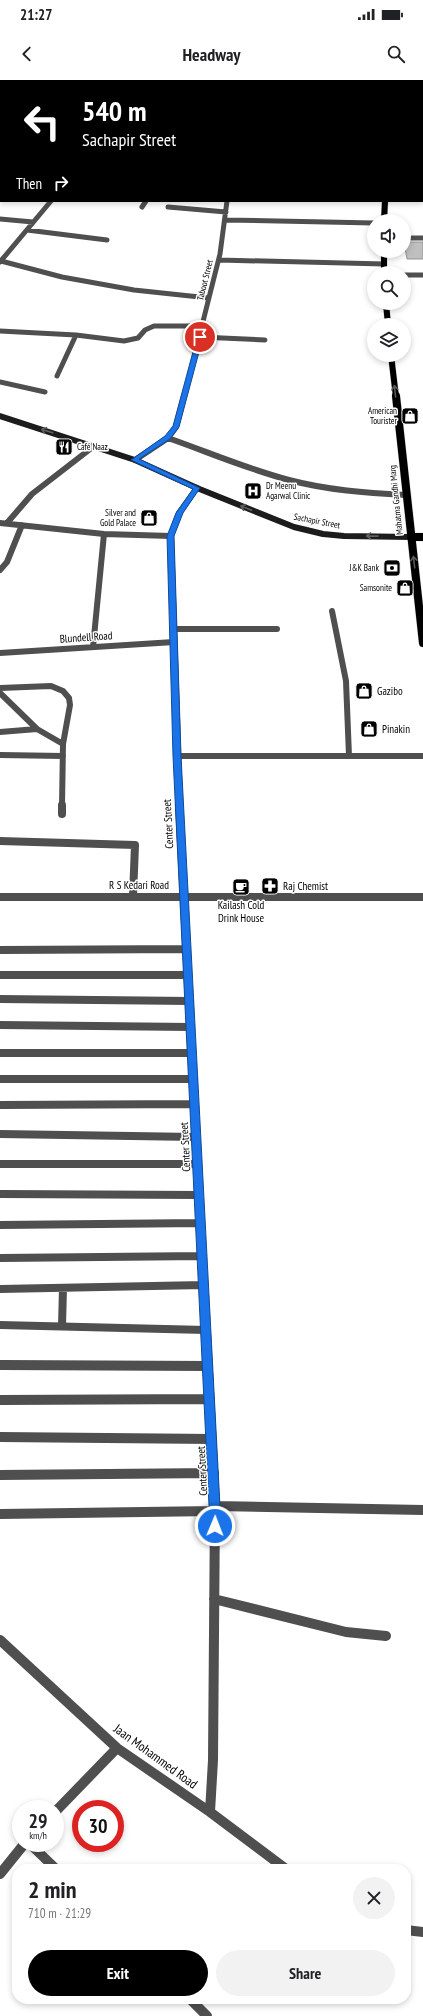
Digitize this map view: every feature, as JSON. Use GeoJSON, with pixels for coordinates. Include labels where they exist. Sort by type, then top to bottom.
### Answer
{"type":"FeatureCollection","features":[{"type":"Feature","properties":{"kind":"main road"},"geometry":{"type":"LineString","coordinates":[[384,214],[385,202]]}},
{"type":"Feature","properties":{"kind":"main road"},"geometry":{"type":"LineString","coordinates":[[384,258],[384,264]]}},
{"type":"Feature","properties":{"kind":"main road","name":"Mahatma Gandhi Marg"},"geometry":{"type":"LineString","coordinates":[[392,362],[423,643]]}},
{"type":"Feature","properties":{"kind":"main road"},"geometry":{"type":"LineString","coordinates":[[411,537],[423,537]]}},
{"type":"Feature","properties":{"kind":"street"},"geometry":{"type":"LineString","coordinates":[[50,202],[1,262],[62,277],[134,290],[209,298]]}},
{"type":"Feature","properties":{"kind":"street"},"geometry":{"type":"LineString","coordinates":[[142,207],[145,202]]}},
{"type":"Feature","properties":{"kind":"street","name":"Taboot Street"},"geometry":{"type":"LineString","coordinates":[[135,460],[168,438],[176,427],[219,260],[227,202]]}},
{"type":"Feature","properties":{"kind":"street"},"geometry":{"type":"LineString","coordinates":[[168,207],[226,212]]}},
{"type":"Feature","properties":{"kind":"street"},"geometry":{"type":"LineString","coordinates":[[0,219],[33,222]]}},
{"type":"Feature","properties":{"kind":"street"},"geometry":{"type":"LineString","coordinates":[[225,220],[367,223]]}},
{"type":"Feature","properties":{"kind":"street"},"geometry":{"type":"LineString","coordinates":[[27,230],[107,240]]}},
{"type":"Feature","properties":{"kind":"street"},"geometry":{"type":"LineString","coordinates":[[411,238],[423,238]]}},
{"type":"Feature","properties":{"kind":"street"},"geometry":{"type":"LineString","coordinates":[[219,260],[384,264]]}},
{"type":"Feature","properties":{"kind":"street"},"geometry":{"type":"LineString","coordinates":[[411,275],[423,275]]}},
{"type":"Feature","properties":{"kind":"street"},"geometry":{"type":"LineString","coordinates":[[0,331],[133,340],[138,338],[145,330],[154,326],[203,326]]}},
{"type":"Feature","properties":{"kind":"street"},"geometry":{"type":"LineString","coordinates":[[57,376],[76,335]]}},
{"type":"Feature","properties":{"kind":"street"},"geometry":{"type":"LineString","coordinates":[[200,337],[265,340]]}},
{"type":"Feature","properties":{"kind":"street"},"geometry":{"type":"LineString","coordinates":[[0,382],[45,392]]}},
{"type":"Feature","properties":{"kind":"street","name":"Sachapir Street"},"geometry":{"type":"LineString","coordinates":[[0,416],[135,460],[197,488],[301,529],[344,536],[411,537]]}},
{"type":"Feature","properties":{"kind":"street"},"geometry":{"type":"LineString","coordinates":[[168,438],[213,453],[252,470],[306,484],[353,492],[406,495]]}},
{"type":"Feature","properties":{"kind":"street"},"geometry":{"type":"LineString","coordinates":[[7,523],[32,494],[94,446]]}},
{"type":"Feature","properties":{"kind":"street","name":"Center Street"},"geometry":{"type":"LineString","coordinates":[[197,488],[179,513],[171,536],[177,756],[214,1473],[214,1600],[210,1812]]}},
{"type":"Feature","properties":{"kind":"street"},"geometry":{"type":"LineString","coordinates":[[0,523],[104,534],[171,536]]}},
{"type":"Feature","properties":{"kind":"street"},"geometry":{"type":"LineString","coordinates":[[0,570],[7,562],[22,525]]}},
{"type":"Feature","properties":{"kind":"street"},"geometry":{"type":"LineString","coordinates":[[93,647],[104,534]]}},
{"type":"Feature","properties":{"kind":"street"},"geometry":{"type":"LineString","coordinates":[[332,611],[346,681],[349,756]]}},
{"type":"Feature","properties":{"kind":"street"},"geometry":{"type":"LineString","coordinates":[[174,629],[277,629]]}},
{"type":"Feature","properties":{"kind":"street","name":"Blundell Road"},"geometry":{"type":"LineString","coordinates":[[0,653],[174,642]]}},
{"type":"Feature","properties":{"kind":"street"},"geometry":{"type":"LineString","coordinates":[[0,688],[45,686],[63,691],[69,698],[70,705],[63,744],[62,814]]}},
{"type":"Feature","properties":{"kind":"street"},"geometry":{"type":"LineString","coordinates":[[0,693],[37,729],[63,744]]}},
{"type":"Feature","properties":{"kind":"street"},"geometry":{"type":"LineString","coordinates":[[0,732],[37,729]]}},
{"type":"Feature","properties":{"kind":"street"},"geometry":{"type":"LineString","coordinates":[[0,755],[63,756]]}},
{"type":"Feature","properties":{"kind":"street"},"geometry":{"type":"LineString","coordinates":[[177,756],[423,756]]}},
{"type":"Feature","properties":{"kind":"street"},"geometry":{"type":"LineString","coordinates":[[0,841],[135,844],[133,896]]}},
{"type":"Feature","properties":{"kind":"street","name":"R S Kedari Road"},"geometry":{"type":"LineString","coordinates":[[0,897],[423,897]]}},
{"type":"Feature","properties":{"kind":"street"},"geometry":{"type":"LineString","coordinates":[[0,950],[187,949]]}},
{"type":"Feature","properties":{"kind":"street"},"geometry":{"type":"LineString","coordinates":[[0,975],[188,975]]}},
{"type":"Feature","properties":{"kind":"street"},"geometry":{"type":"LineString","coordinates":[[0,999],[190,1001]]}},
{"type":"Feature","properties":{"kind":"street"},"geometry":{"type":"LineString","coordinates":[[0,1025],[191,1027]]}},
{"type":"Feature","properties":{"kind":"street"},"geometry":{"type":"LineString","coordinates":[[0,1053],[192,1053]]}},
{"type":"Feature","properties":{"kind":"street"},"geometry":{"type":"LineString","coordinates":[[0,1079],[194,1079]]}},
{"type":"Feature","properties":{"kind":"street"},"geometry":{"type":"LineString","coordinates":[[0,1105],[195,1104]]}},
{"type":"Feature","properties":{"kind":"street"},"geometry":{"type":"LineString","coordinates":[[0,1134],[196,1137]]}},
{"type":"Feature","properties":{"kind":"street"},"geometry":{"type":"LineString","coordinates":[[0,1164],[198,1164]]}},
{"type":"Feature","properties":{"kind":"street"},"geometry":{"type":"LineString","coordinates":[[0,1194],[199,1195]]}},
{"type":"Feature","properties":{"kind":"street"},"geometry":{"type":"LineString","coordinates":[[0,1225],[201,1223]]}},
{"type":"Feature","properties":{"kind":"street"},"geometry":{"type":"LineString","coordinates":[[0,1258],[203,1256]]}},
{"type":"Feature","properties":{"kind":"street"},"geometry":{"type":"LineString","coordinates":[[0,1289],[204,1285]]}},
{"type":"Feature","properties":{"kind":"street"},"geometry":{"type":"LineString","coordinates":[[62,1326],[63,1288]]}},
{"type":"Feature","properties":{"kind":"street"},"geometry":{"type":"LineString","coordinates":[[0,1325],[206,1330]]}},
{"type":"Feature","properties":{"kind":"street"},"geometry":{"type":"LineString","coordinates":[[0,1365],[208,1366]]}},
{"type":"Feature","properties":{"kind":"street"},"geometry":{"type":"LineString","coordinates":[[0,1400],[210,1400]]}},
{"type":"Feature","properties":{"kind":"street"},"geometry":{"type":"LineString","coordinates":[[0,1437],[212,1439]]}},
{"type":"Feature","properties":{"kind":"street"},"geometry":{"type":"LineString","coordinates":[[0,1475],[214,1473]]}},
{"type":"Feature","properties":{"kind":"street"},"geometry":{"type":"LineString","coordinates":[[0,1514],[215,1509],[423,1510]]}},
{"type":"Feature","properties":{"kind":"street"},"geometry":{"type":"LineString","coordinates":[[214,1600],[346,1632],[386,1636]]}},
{"type":"Feature","properties":{"kind":"street","name":"Jaan Mohammed Road"},"geometry":{"type":"LineString","coordinates":[[0,1640],[117,1748],[210,1812],[279,1864]]}},
{"type":"Feature","properties":{"kind":"street"},"geometry":{"type":"LineString","coordinates":[[64,1803],[117,1748]]}},
{"type":"Feature","properties":{"kind":"street"},"geometry":{"type":"LineString","coordinates":[[0,1874],[18,1852]]}},
{"type":"Feature","properties":{"kind":"street"},"geometry":{"type":"LineString","coordinates":[[38,1852],[51,1864]]}},
{"type":"Feature","properties":{"kind":"street"},"geometry":{"type":"LineString","coordinates":[[411,1931],[423,1932]]}},
{"type":"Feature","properties":{"kind":"street"},"geometry":{"type":"LineString","coordinates":[[195,2004],[207,2016]]}},
{"type":"Feature","properties":{"kind":"building"},"geometry":{"type":"Polygon","coordinates":[[[411,242],[423,242],[423,259],[407,259],[411,258],[411,242]]]}},
{"type":"Feature","properties":{"kind":"place","name":"American Tourister"},"geometry":{"type":"Point","coordinates":[410,416]}},
{"type":"Feature","properties":{"kind":"place","name":"Café Naaz"},"geometry":{"type":"Point","coordinates":[64,447]}},
{"type":"Feature","properties":{"kind":"place","name":"Dr Meenu Agarwal Clinic"},"geometry":{"type":"Point","coordinates":[253,491]}},
{"type":"Feature","properties":{"kind":"place","name":"Silver and Gold Palace"},"geometry":{"type":"Point","coordinates":[149,518]}},
{"type":"Feature","properties":{"kind":"place","name":"J&K Bank"},"geometry":{"type":"Point","coordinates":[392,568]}},
{"type":"Feature","properties":{"kind":"place","name":"Samsonite"},"geometry":{"type":"Point","coordinates":[405,588]}},
{"type":"Feature","properties":{"kind":"place","name":"Gazibo"},"geometry":{"type":"Point","coordinates":[364,691]}},
{"type":"Feature","properties":{"kind":"place","name":"Pinakin"},"geometry":{"type":"Point","coordinates":[369,729]}},
{"type":"Feature","properties":{"kind":"place","name":"Raj Chemist"},"geometry":{"type":"Point","coordinates":[270,886]}},
{"type":"Feature","properties":{"kind":"place","name":"Kailash Cold Drink House"},"geometry":{"type":"Point","coordinates":[241,887]}},
{"type":"Feature","properties":{"kind":"route"},"geometry":{"type":"LineString","coordinates":[[200,337],[176,427],[168,438],[135,460],[197,488],[179,513],[171,536],[177,756],[215,1526]]}}]}
